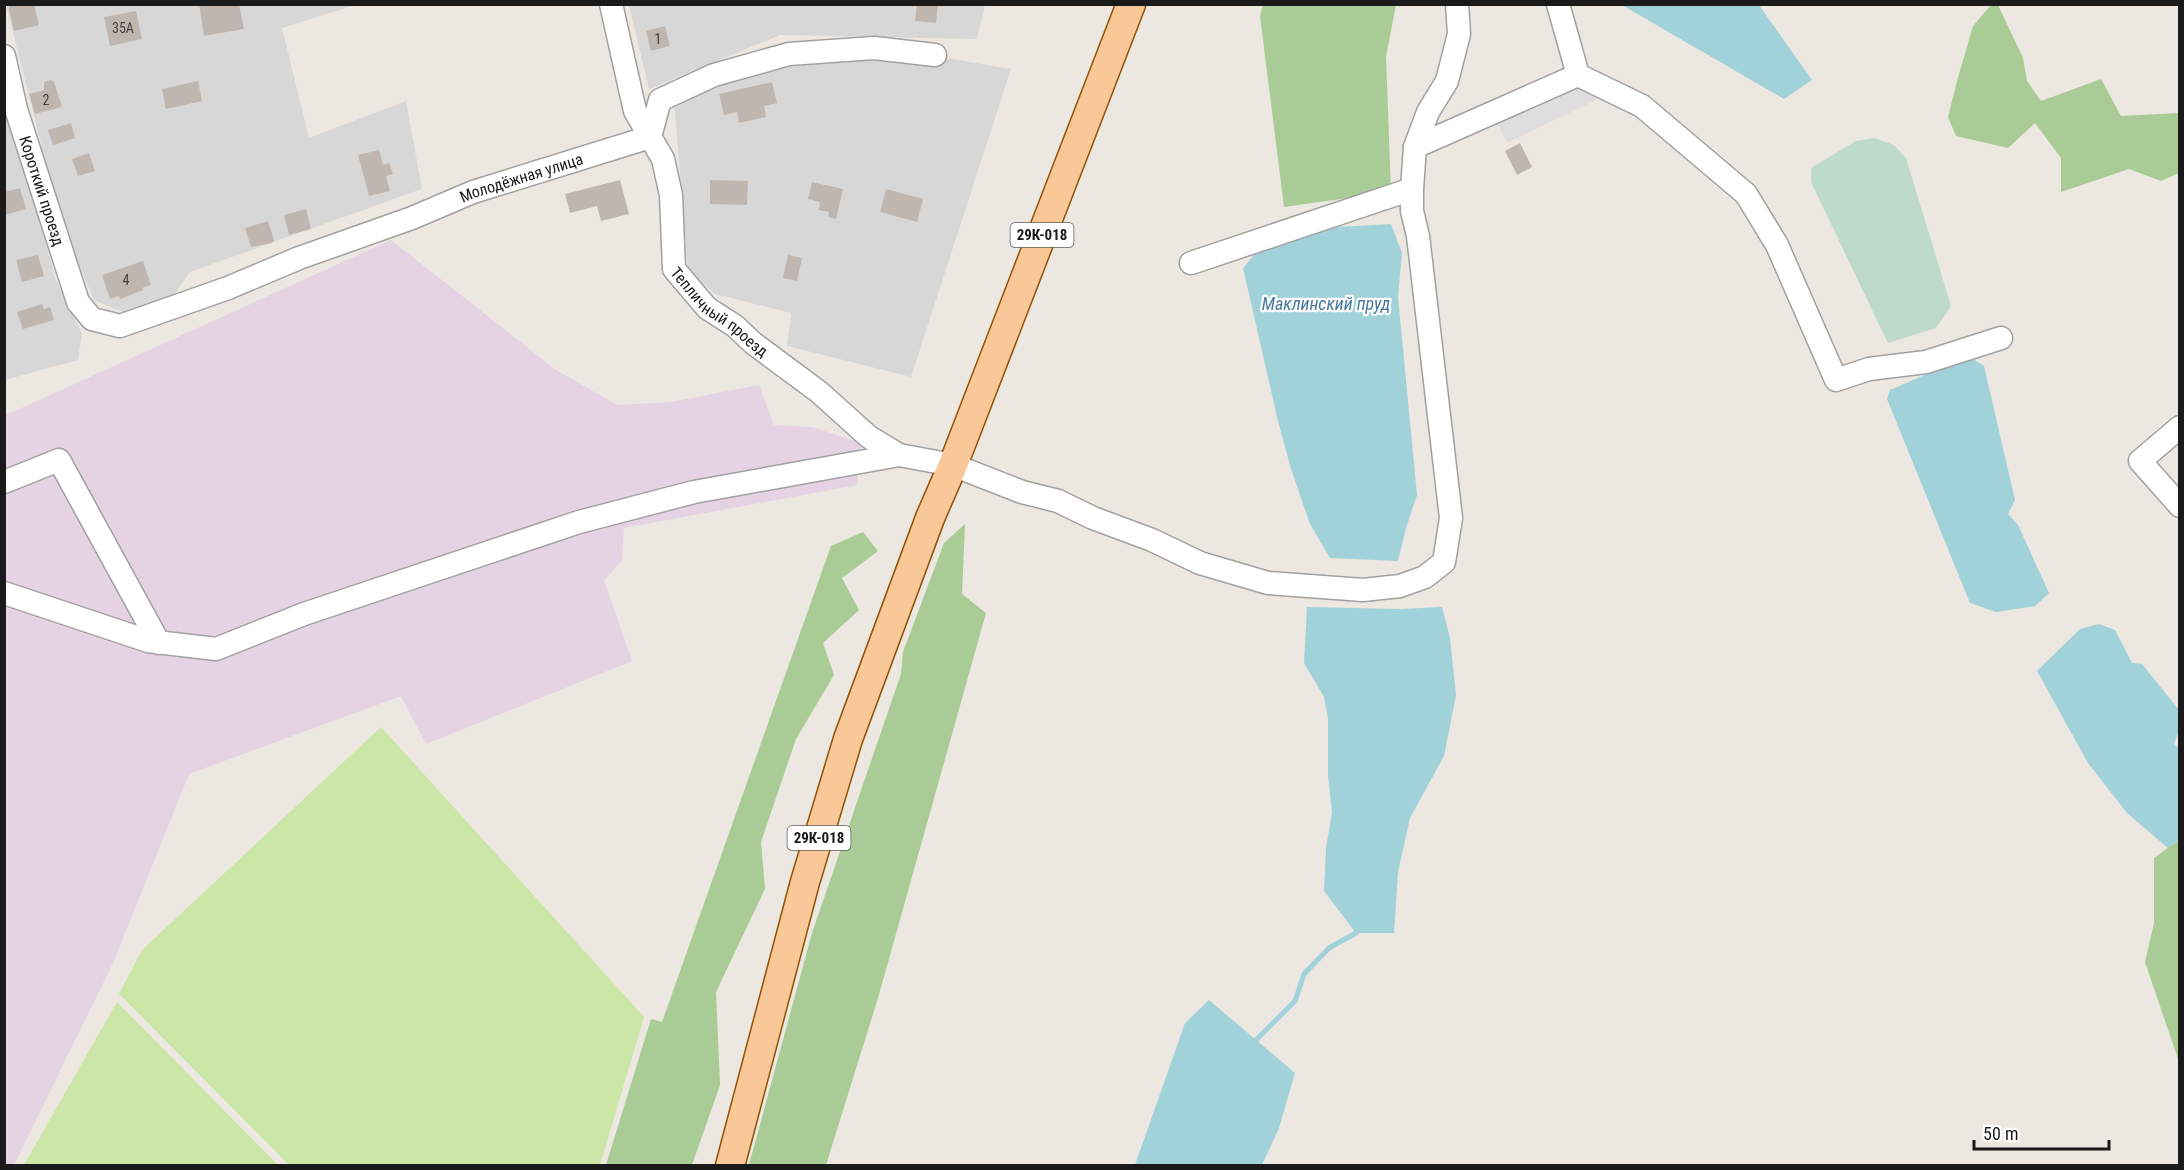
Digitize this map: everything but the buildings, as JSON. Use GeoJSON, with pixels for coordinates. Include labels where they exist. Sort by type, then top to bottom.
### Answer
{"type":"FeatureCollection","features":[{"type":"Feature","properties":{"kind":"main road","name":"29К-018"},"geometry":{"type":"LineString","coordinates":[[730,1166],[805,882],[848,739],[930,518],[953,465],[1131,4]]}},
{"type":"Feature","properties":{"kind":"street","name":"Тепличный проезд"},"geometry":{"type":"LineString","coordinates":[[611,4],[635,111],[663,159],[671,195],[674,270],[707,308],[735,326],[753,343],[819,392],[869,437],[899,455]]}},
{"type":"Feature","properties":{"kind":"street"},"geometry":{"type":"LineString","coordinates":[[4,593],[148,641],[216,649],[304,614],[579,522],[694,492],[899,455],[953,465],[1022,492],[1058,501],[1093,518],[1152,540],[1200,563],[1268,583],[1363,590],[1400,586],[1425,577],[1444,562],[1451,518],[1418,237],[1412,211],[1412,189],[1415,147],[1428,112],[1447,81],[1459,34],[1457,4]]}},
{"type":"Feature","properties":{"kind":"street"},"geometry":{"type":"LineString","coordinates":[[1558,4],[1578,75],[1642,106],[1746,194],[1777,246],[1836,380],[1869,369],[1926,362],[2001,338]]}},
{"type":"Feature","properties":{"kind":"street"},"geometry":{"type":"LineString","coordinates":[[650,137],[660,100],[724,72],[789,54],[874,48],[935,55]]}},
{"type":"Feature","properties":{"kind":"street","name":"Короткий проезд"},"geometry":{"type":"LineString","coordinates":[[4,56],[16,109],[59,247],[78,302],[92,319]]}},
{"type":"Feature","properties":{"kind":"street"},"geometry":{"type":"LineString","coordinates":[[1415,147],[1578,75]]}},
{"type":"Feature","properties":{"kind":"street","name":"Молодёжная улица"},"geometry":{"type":"LineString","coordinates":[[92,319],[120,326],[228,288],[299,258],[412,218],[473,192],[650,137]]}},
{"type":"Feature","properties":{"kind":"street"},"geometry":{"type":"LineString","coordinates":[[1191,263],[1412,189]]}},
{"type":"Feature","properties":{"kind":"street"},"geometry":{"type":"LineString","coordinates":[[2180,426],[2140,461],[2180,506]]}},
{"type":"Feature","properties":{"kind":"street"},"geometry":{"type":"LineString","coordinates":[[4,482],[59,460],[159,643]]}},
{"type":"Feature","properties":{"kind":"shaded area"},"geometry":{"type":"Polygon","coordinates":[[[6,5],[355,5],[282,28],[309,138],[406,101],[422,189],[190,272],[172,298],[128,314],[94,300],[60,219],[6,5]]]}},
{"type":"Feature","properties":{"kind":"shaded area"},"geometry":{"type":"Polygon","coordinates":[[[629,5],[985,5],[977,39],[780,35],[649,89],[629,5]]]}},
{"type":"Feature","properties":{"kind":"shaded area"},"geometry":{"type":"Polygon","coordinates":[[[869,45],[1011,69],[911,377],[787,346],[791,313],[715,294],[688,270],[674,101],[770,60],[869,45]]]}},
{"type":"Feature","properties":{"kind":"shaded area"},"geometry":{"type":"Polygon","coordinates":[[[1578,75],[1611,93],[1507,143],[1492,113],[1578,75]]]}},
{"type":"Feature","properties":{"kind":"shaded area"},"geometry":{"type":"Polygon","coordinates":[[[4,93],[56,281],[82,333],[78,360],[5,380],[4,93]]]}},
{"type":"Feature","properties":{"kind":"shaded area"},"geometry":{"type":"Polygon","coordinates":[[[391,240],[556,370],[617,405],[671,402],[759,385],[774,425],[812,427],[861,443],[857,485],[624,528],[622,561],[604,580],[632,661],[426,744],[401,696],[189,774],[113,963],[14,1165],[5,1166],[4,416],[391,240]]]}},
{"type":"Feature","properties":{"kind":"green space"},"geometry":{"type":"Polygon","coordinates":[[[1263,5],[1396,5],[1386,56],[1391,192],[1284,207],[1260,16],[1263,5]]]}},
{"type":"Feature","properties":{"kind":"green space"},"geometry":{"type":"Polygon","coordinates":[[[1991,5],[1998,5],[2023,58],[2027,81],[2041,101],[2101,79],[2121,116],[2179,113],[2179,173],[2161,181],[2129,169],[2061,192],[2061,158],[2035,123],[2008,148],[1956,136],[1948,117],[1957,81],[1973,26],[1991,5]]]}},
{"type":"Feature","properties":{"kind":"green space"},"geometry":{"type":"Polygon","coordinates":[[[1874,138],[1894,145],[1906,158],[1951,306],[1936,328],[1888,343],[1811,182],[1811,168],[1856,141],[1874,138]]]}},
{"type":"Feature","properties":{"kind":"green space"},"geometry":{"type":"Polygon","coordinates":[[[965,524],[962,594],[986,613],[878,998],[826,1165],[749,1165],[812,933],[901,674],[903,652],[944,543],[965,524]]]}},
{"type":"Feature","properties":{"kind":"green space"},"geometry":{"type":"Polygon","coordinates":[[[863,532],[878,551],[842,578],[859,610],[823,643],[834,675],[796,739],[761,842],[765,889],[716,992],[720,1085],[692,1165],[606,1165],[651,1019],[662,1022],[831,546],[863,532]]]}},
{"type":"Feature","properties":{"kind":"green space"},"geometry":{"type":"Polygon","coordinates":[[[381,727],[644,1017],[600,1165],[289,1165],[119,994],[142,950],[381,727]]]}},
{"type":"Feature","properties":{"kind":"green space"},"geometry":{"type":"Polygon","coordinates":[[[2179,840],[2179,1062],[2145,962],[2154,923],[2154,858],[2179,840]]]}},
{"type":"Feature","properties":{"kind":"green space"},"geometry":{"type":"Polygon","coordinates":[[[117,1002],[278,1165],[24,1165],[117,1002]]]}},
{"type":"Feature","properties":{"kind":"water"},"geometry":{"type":"Polygon","coordinates":[[[1622,5],[1759,5],[1812,80],[1784,99],[1622,5]]]}},
{"type":"Feature","properties":{"kind":"water","name":"Маклинский пруд"},"geometry":{"type":"Polygon","coordinates":[[[1391,224],[1402,253],[1398,297],[1417,495],[1398,561],[1330,558],[1310,524],[1291,469],[1243,268],[1255,254],[1319,228],[1391,224]]]}},
{"type":"Feature","properties":{"kind":"water"},"geometry":{"type":"Polygon","coordinates":[[[1968,356],[1984,366],[2015,500],[2008,514],[2018,525],[2049,593],[2035,606],[1996,612],[1970,603],[1887,399],[1890,390],[1968,356]]]}},
{"type":"Feature","properties":{"kind":"water"},"geometry":{"type":"Polygon","coordinates":[[[1307,607],[1401,609],[1442,607],[1450,638],[1456,695],[1444,756],[1410,818],[1398,872],[1394,933],[1356,933],[1324,891],[1326,848],[1332,813],[1328,776],[1328,719],[1324,697],[1304,663],[1307,607]]]}},
{"type":"Feature","properties":{"kind":"water"},"geometry":{"type":"Polygon","coordinates":[[[2099,624],[2115,630],[2132,663],[2142,664],[2179,710],[2179,730],[2174,744],[2179,748],[2179,840],[2168,848],[2127,813],[2088,763],[2037,671],[2080,629],[2099,624]]]}},
{"type":"Feature","properties":{"kind":"water"},"geometry":{"type":"Polygon","coordinates":[[[1209,1000],[1295,1073],[1279,1128],[1262,1165],[1135,1165],[1185,1023],[1209,1000]]]}},
{"type":"Feature","properties":{"kind":"waterway"},"geometry":{"type":"LineString","coordinates":[[1256,1040],[1295,1001],[1304,974],[1329,948],[1358,930]]}}]}
